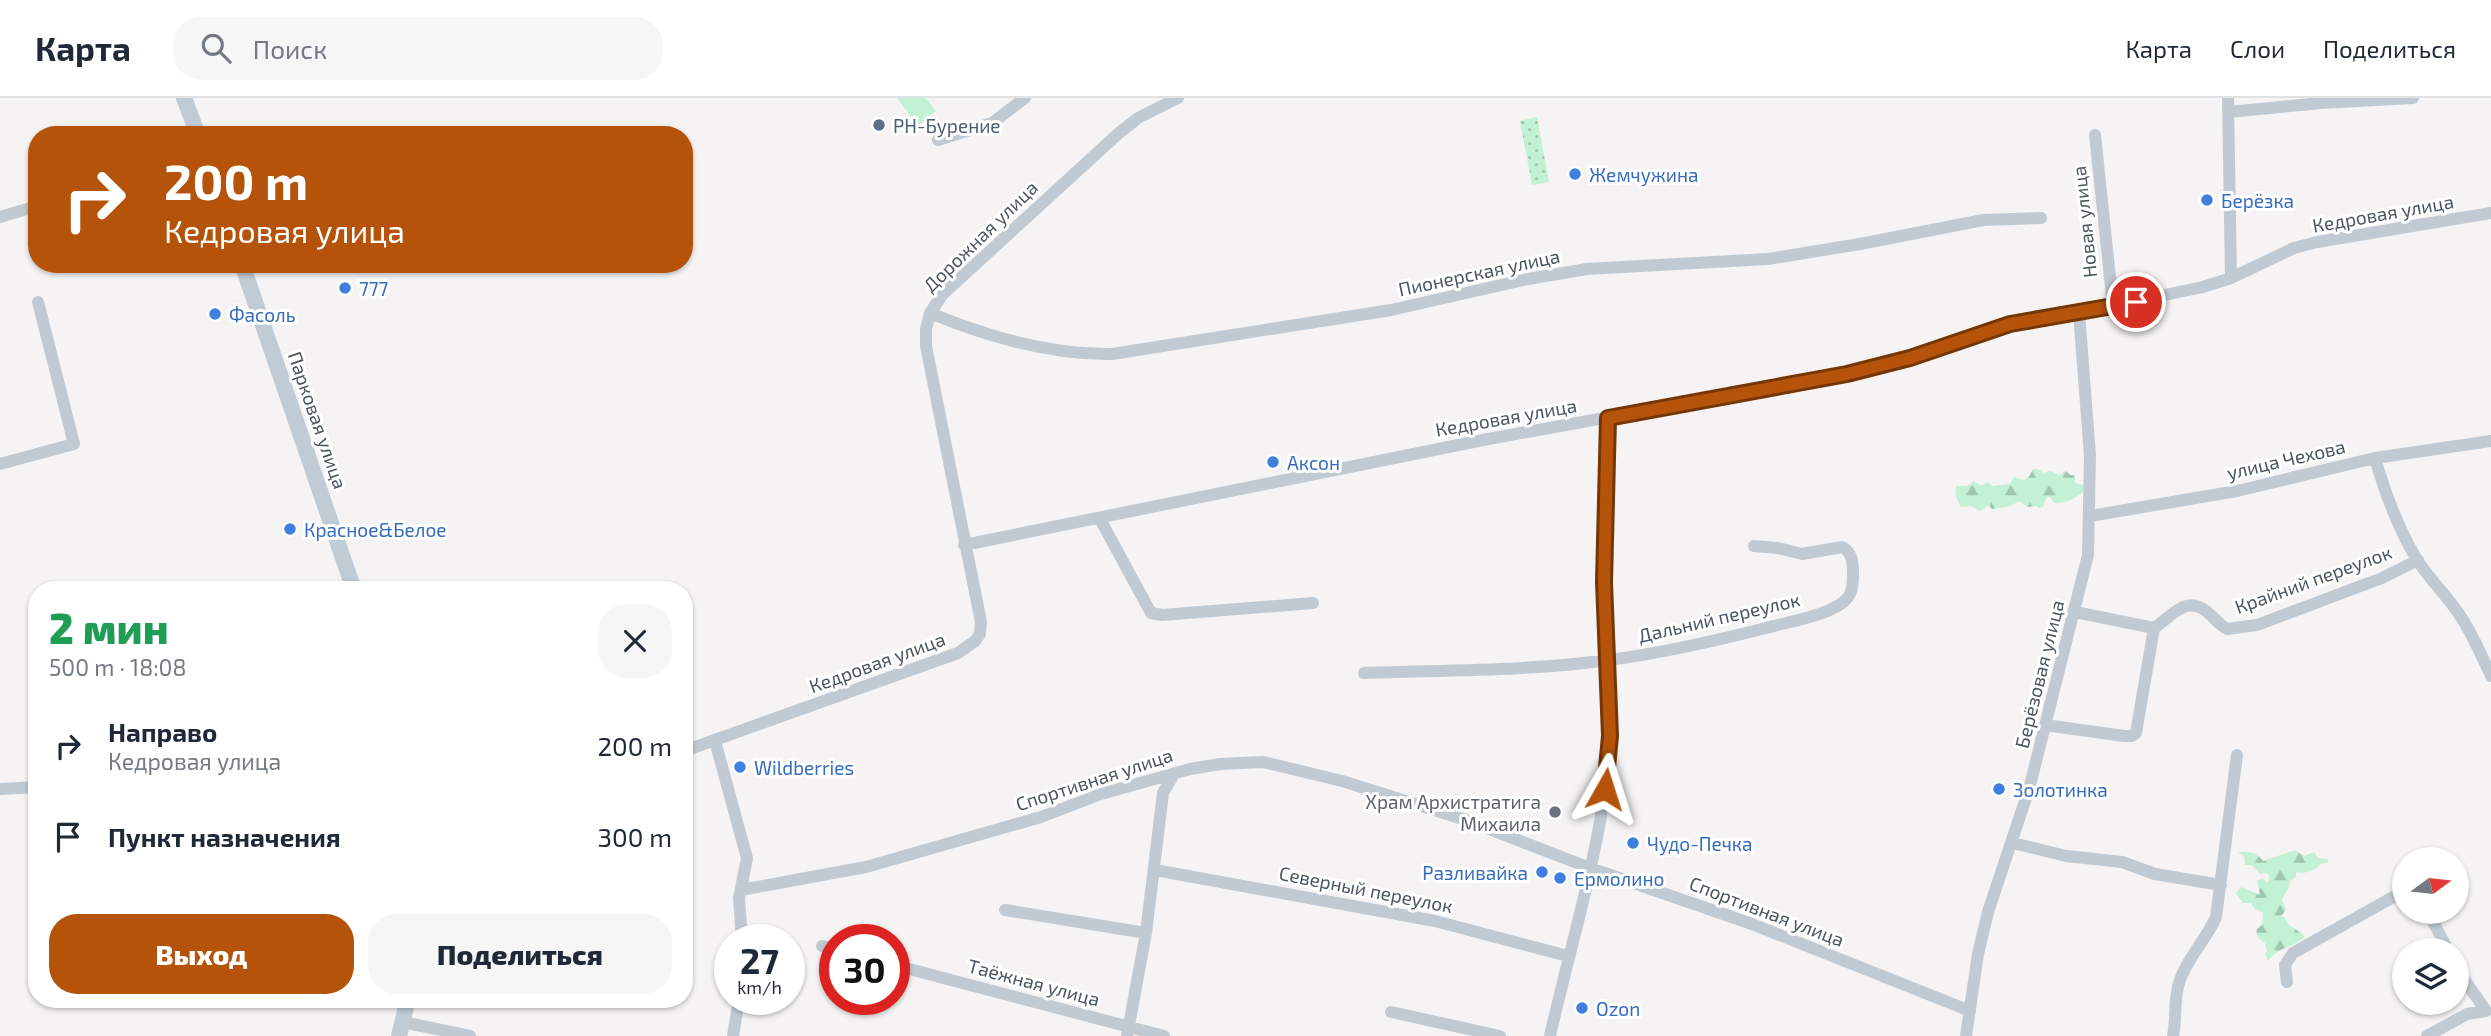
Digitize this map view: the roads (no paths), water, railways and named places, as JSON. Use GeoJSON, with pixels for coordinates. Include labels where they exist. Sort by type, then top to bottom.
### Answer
{"type":"FeatureCollection","features":[{"type":"Feature","properties":{"kind":"street"},"geometry":{"type":"LineString","coordinates":[[184,98],[195,126]]}},
{"type":"Feature","properties":{"kind":"street"},"geometry":{"type":"LineString","coordinates":[[938,140],[992,123],[1025,98]]}},
{"type":"Feature","properties":{"kind":"street","name":"Дорожная улица"},"geometry":{"type":"LineString","coordinates":[[964,545],[928,365],[926,330],[930,313],[943,294],[1119,133],[1138,118],[1178,98]]}},
{"type":"Feature","properties":{"kind":"street"},"geometry":{"type":"LineString","coordinates":[[2228,98],[2231,278]]}},
{"type":"Feature","properties":{"kind":"street"},"geometry":{"type":"LineString","coordinates":[[2229,112],[2413,98]]}},
{"type":"Feature","properties":{"kind":"street","name":"Новая улица"},"geometry":{"type":"LineString","coordinates":[[2095,135],[2113,306]]}},
{"type":"Feature","properties":{"kind":"street"},"geometry":{"type":"LineString","coordinates":[[0,218],[28,209]]}},
{"type":"Feature","properties":{"kind":"street","name":"Кедровая улица"},"geometry":{"type":"LineString","coordinates":[[693,748],[958,653],[970,646],[980,634],[981,622],[964,545],[1483,440],[1847,374],[1910,358],[2010,324],[2079,313],[2203,287],[2231,278],[2294,248],[2317,242],[2491,214]]}},
{"type":"Feature","properties":{"kind":"street","name":"Пионерская улица"},"geometry":{"type":"LineString","coordinates":[[930,313],[971,330],[1040,347],[1083,354],[1112,354],[1333,317],[1391,310],[1528,279],[1587,270],[1768,259],[1983,220],[2041,218]]}},
{"type":"Feature","properties":{"kind":"street","name":"Парковая улица"},"geometry":{"type":"LineString","coordinates":[[245,273],[352,581]]}},
{"type":"Feature","properties":{"kind":"street"},"geometry":{"type":"LineString","coordinates":[[0,464],[74,444],[38,302]]}},
{"type":"Feature","properties":{"kind":"street","name":"Берёзовая улица"},"geometry":{"type":"LineString","coordinates":[[1966,1036],[1978,954],[1988,912],[2013,843],[2088,555],[2090,456],[2079,313]]}},
{"type":"Feature","properties":{"kind":"street"},"geometry":{"type":"LineString","coordinates":[[1550,1036],[1590,868],[1608,765],[1610,736],[1604,582],[1608,418]]}},
{"type":"Feature","properties":{"kind":"street","name":"улица Чехова"},"geometry":{"type":"LineString","coordinates":[[2090,516],[2249,489],[2375,458],[2491,441]]}},
{"type":"Feature","properties":{"kind":"street"},"geometry":{"type":"LineString","coordinates":[[2375,458],[2400,528],[2418,560],[2458,611],[2491,676]]}},
{"type":"Feature","properties":{"kind":"street"},"geometry":{"type":"LineString","coordinates":[[1100,519],[1151,613],[1162,615],[1313,603]]}},
{"type":"Feature","properties":{"kind":"street","name":"Дальний переулок"},"geometry":{"type":"LineString","coordinates":[[1364,673],[1607,661],[1664,652],[1783,624],[1830,609],[1849,596],[1853,585],[1852,556],[1842,547],[1802,554],[1754,546]]}},
{"type":"Feature","properties":{"kind":"street","name":"Крайний переулок"},"geometry":{"type":"LineString","coordinates":[[2154,628],[2180,607],[2188,604],[2198,606],[2227,629],[2249,627],[2382,578],[2418,560]]}},
{"type":"Feature","properties":{"kind":"street"},"geometry":{"type":"LineString","coordinates":[[2045,725],[2124,736],[2136,733],[2154,628],[2075,612]]}},
{"type":"Feature","properties":{"kind":"street"},"geometry":{"type":"LineString","coordinates":[[715,741],[747,858],[739,898],[741,924]]}},
{"type":"Feature","properties":{"kind":"street"},"geometry":{"type":"LineString","coordinates":[[2173,1036],[2179,983],[2186,967],[2209,934],[2216,917],[2237,755]]}},
{"type":"Feature","properties":{"kind":"street","name":"Спортивная улица"},"geometry":{"type":"LineString","coordinates":[[741,890],[866,867],[1041,817],[1101,794],[1189,768],[1263,762],[1342,781],[1466,820],[1590,868],[1752,924],[1969,1011]]}},
{"type":"Feature","properties":{"kind":"street"},"geometry":{"type":"LineString","coordinates":[[1128,1032],[1146,933],[1163,793],[1174,774]]}},
{"type":"Feature","properties":{"kind":"street"},"geometry":{"type":"LineString","coordinates":[[0,789],[28,787]]}},
{"type":"Feature","properties":{"kind":"street"},"geometry":{"type":"LineString","coordinates":[[2013,843],[2066,856],[2122,862],[2155,874],[2221,885]]}},
{"type":"Feature","properties":{"kind":"street","name":"Северный переулок"},"geometry":{"type":"LineString","coordinates":[[1154,870],[1435,921],[1568,956]]}},
{"type":"Feature","properties":{"kind":"street"},"geometry":{"type":"LineString","coordinates":[[2287,982],[2285,965],[2293,953],[2392,898]]}},
{"type":"Feature","properties":{"kind":"street"},"geometry":{"type":"LineString","coordinates":[[1005,910],[1146,933]]}},
{"type":"Feature","properties":{"kind":"street","name":"Таёжная улица"},"geometry":{"type":"LineString","coordinates":[[910,970],[1128,1032],[1164,1036]]}},
{"type":"Feature","properties":{"kind":"street"},"geometry":{"type":"LineString","coordinates":[[2469,986],[2488,1012]]}},
{"type":"Feature","properties":{"kind":"street"},"geometry":{"type":"LineString","coordinates":[[406,1008],[401,1029],[470,1036]]}},
{"type":"Feature","properties":{"kind":"street"},"geometry":{"type":"LineString","coordinates":[[1391,1012],[1500,1036]]}},
{"type":"Feature","properties":{"kind":"street"},"geometry":{"type":"LineString","coordinates":[[2427,1036],[2467,1014],[2488,1012]]}},
{"type":"Feature","properties":{"kind":"street"},"geometry":{"type":"LineString","coordinates":[[733,1036],[736,1015]]}},
{"type":"Feature","properties":{"kind":"place","name":"РН-Бурение"},"geometry":{"type":"Point","coordinates":[879,125]}},
{"type":"Feature","properties":{"kind":"place","name":"Жемчужина"},"geometry":{"type":"Point","coordinates":[1575,174]}},
{"type":"Feature","properties":{"kind":"place","name":"Берёзка"},"geometry":{"type":"Point","coordinates":[2207,200]}},
{"type":"Feature","properties":{"kind":"place","name":"777"},"geometry":{"type":"Point","coordinates":[345,288]}},
{"type":"Feature","properties":{"kind":"place","name":"Фасоль"},"geometry":{"type":"Point","coordinates":[215,314]}},
{"type":"Feature","properties":{"kind":"place","name":"Аксон"},"geometry":{"type":"Point","coordinates":[1273,462]}},
{"type":"Feature","properties":{"kind":"place","name":"Красное&Белое"},"geometry":{"type":"Point","coordinates":[290,529]}},
{"type":"Feature","properties":{"kind":"place","name":"Wildberries"},"geometry":{"type":"Point","coordinates":[740,767]}},
{"type":"Feature","properties":{"kind":"place","name":"Золотинка"},"geometry":{"type":"Point","coordinates":[1999,789]}},
{"type":"Feature","properties":{"kind":"place","name":"Храм Архистратига Михаила"},"geometry":{"type":"Point","coordinates":[1555,812]}},
{"type":"Feature","properties":{"kind":"place","name":"Чудо-Печка"},"geometry":{"type":"Point","coordinates":[1633,843]}},
{"type":"Feature","properties":{"kind":"place","name":"Разливайка"},"geometry":{"type":"Point","coordinates":[1542,872]}},
{"type":"Feature","properties":{"kind":"place","name":"Ермолино"},"geometry":{"type":"Point","coordinates":[1560,878]}},
{"type":"Feature","properties":{"kind":"place","name":"Ozon"},"geometry":{"type":"Point","coordinates":[1582,1008]}}]}
